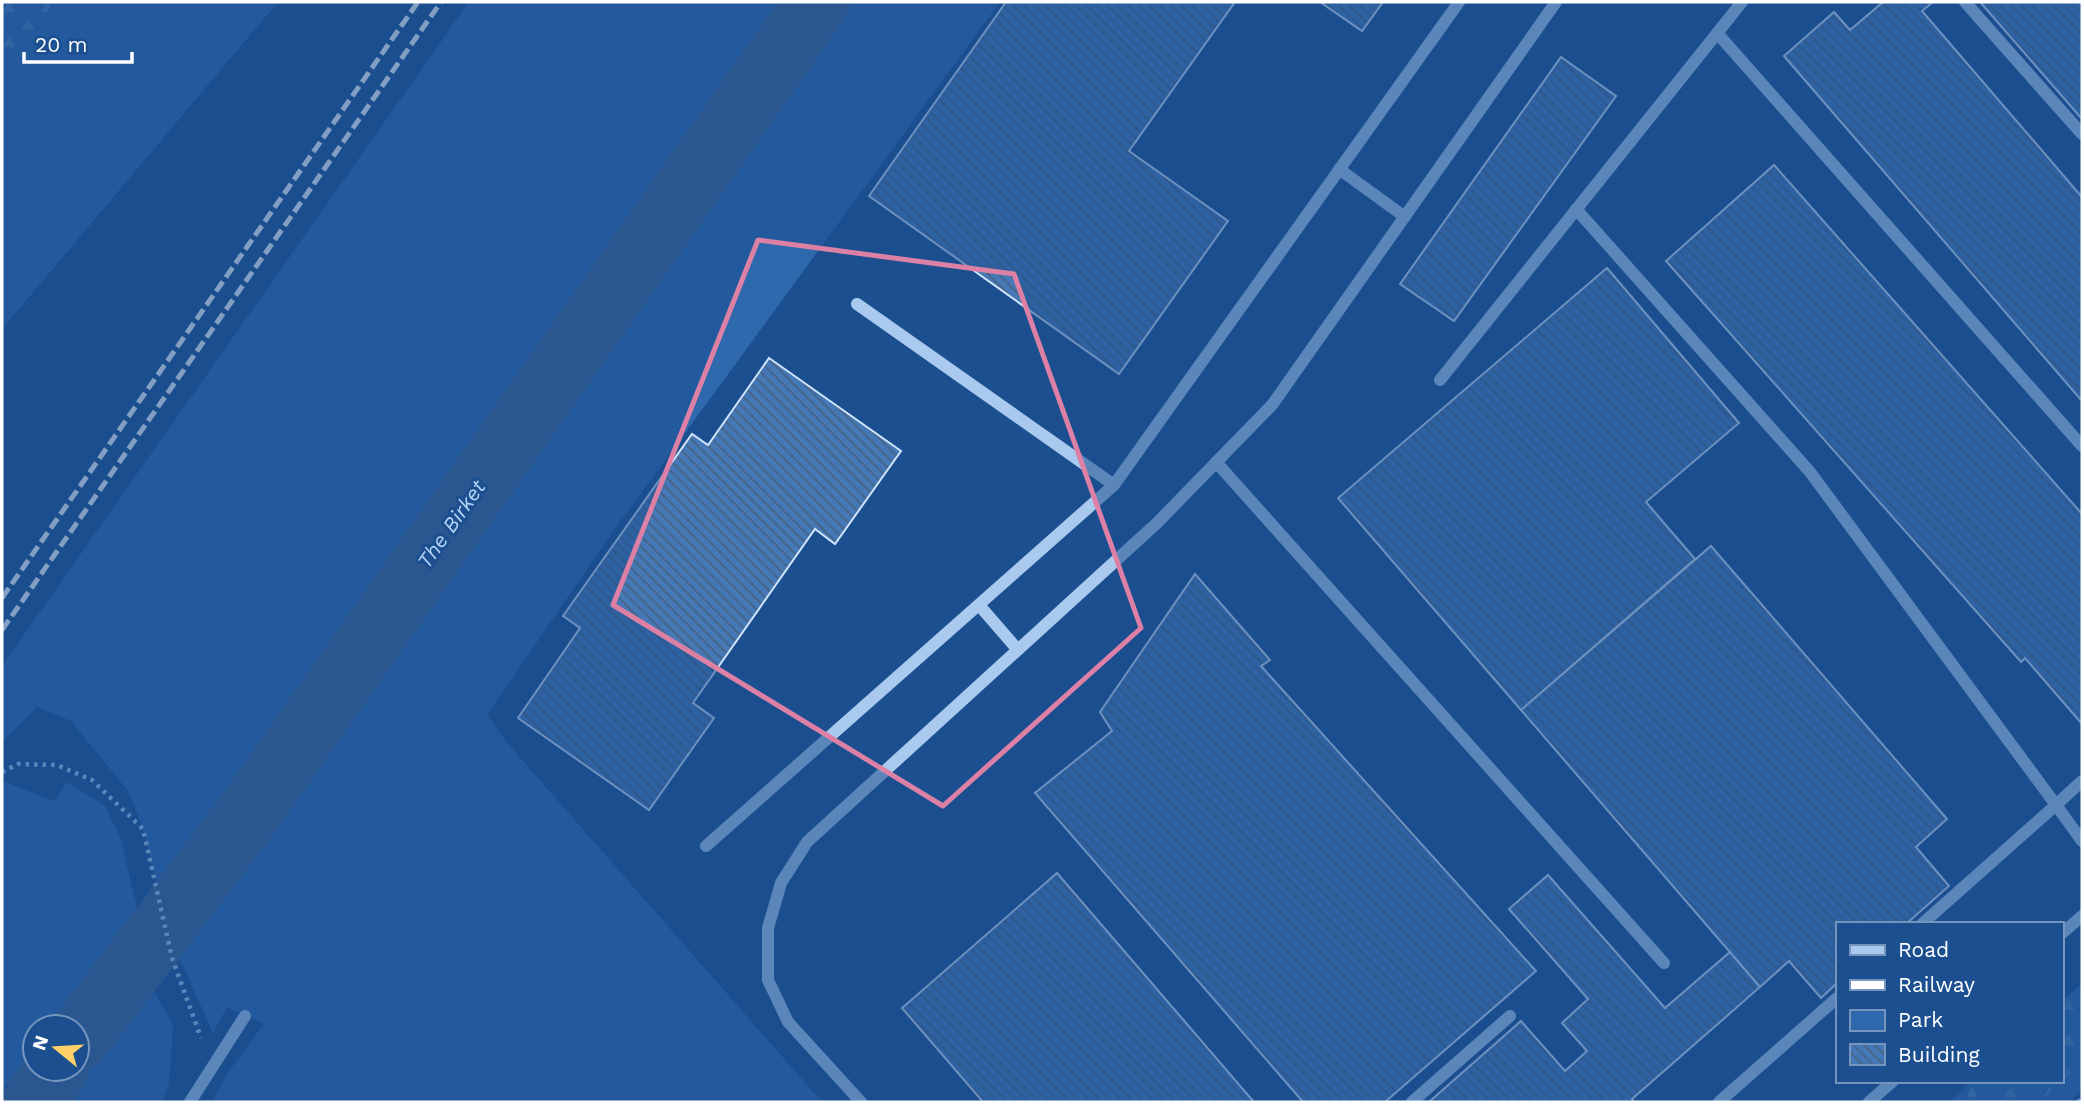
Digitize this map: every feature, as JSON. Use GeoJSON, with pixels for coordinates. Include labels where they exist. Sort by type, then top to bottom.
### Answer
{"type":"FeatureCollection","features":[{"type":"Feature","properties":{"kind":"lane"},"geometry":{"type":"LineString","coordinates":[[706,846],[1114,485],[1459,2]]}},
{"type":"Feature","properties":{"kind":"lane"},"geometry":{"type":"LineString","coordinates":[[861,1102],[788,1022],[768,980],[768,928],[781,883],[807,842],[1157,523],[1272,405],[1556,2]]}},
{"type":"Feature","properties":{"kind":"lane"},"geometry":{"type":"LineString","coordinates":[[1440,380],[1742,2]]}},
{"type":"Feature","properties":{"kind":"lane"},"geometry":{"type":"LineString","coordinates":[[1965,2],[2082,134]]}},
{"type":"Feature","properties":{"kind":"lane"},"geometry":{"type":"LineString","coordinates":[[1717,33],[2082,446]]}},
{"type":"Feature","properties":{"kind":"lane"},"geometry":{"type":"LineString","coordinates":[[1339,169],[1405,217]]}},
{"type":"Feature","properties":{"kind":"lane"},"geometry":{"type":"LineString","coordinates":[[1576,209],[1810,472],[2082,841]]}},
{"type":"Feature","properties":{"kind":"lane"},"geometry":{"type":"LineString","coordinates":[[857,304],[1114,485]]}},
{"type":"Feature","properties":{"kind":"lane"},"geometry":{"type":"LineString","coordinates":[[1216,462],[1664,963]]}},
{"type":"Feature","properties":{"kind":"lane"},"geometry":{"type":"LineString","coordinates":[[979,605],[1018,650]]}},
{"type":"Feature","properties":{"kind":"lane"},"geometry":{"type":"LineString","coordinates":[[1924,922],[2082,781]]}},
{"type":"Feature","properties":{"kind":"lane"},"geometry":{"type":"LineString","coordinates":[[2063,932],[2082,916]]}},
{"type":"Feature","properties":{"kind":"lane"},"geometry":{"type":"LineString","coordinates":[[1719,1102],[1836,999]]}},
{"type":"Feature","properties":{"kind":"lane"},"geometry":{"type":"LineString","coordinates":[[190,1102],[245,1016]]}},
{"type":"Feature","properties":{"kind":"lane"},"geometry":{"type":"LineString","coordinates":[[1412,1102],[1510,1016]]}},
{"type":"Feature","properties":{"kind":"lane"},"geometry":{"type":"LineString","coordinates":[[1869,1102],[1891,1083]]}},
{"type":"Feature","properties":{"kind":"path"},"geometry":{"type":"LineString","coordinates":[[2,772],[18,764],[57,765],[92,780],[143,829],[172,958],[211,1069]]}},
{"type":"Feature","properties":{"kind":"path"},"geometry":{"type":"LineString","coordinates":[[2078,1102],[2082,1098]]}},
{"type":"Feature","properties":{"kind":"highlighted area"},"geometry":{"type":"Polygon","coordinates":[[[758,240],[1014,274],[1141,628],[943,806],[613,605],[758,240]]]}},
{"type":"Feature","properties":{"kind":"green space"},"geometry":{"type":"Polygon","coordinates":[[[2,2],[278,2],[2,329],[2,2]]]}},
{"type":"Feature","properties":{"kind":"green space"},"geometry":{"type":"Polygon","coordinates":[[[2,2],[54,2],[2,76],[2,2]]]}},
{"type":"Feature","properties":{"kind":"green space"},"geometry":{"type":"Polygon","coordinates":[[[469,2],[790,2],[160,902],[143,829],[129,792],[71,721],[37,707],[2,742],[2,666],[469,2]]]}},
{"type":"Feature","properties":{"kind":"green space"},"geometry":{"type":"Polygon","coordinates":[[[837,2],[1000,2],[609,537],[487,715],[508,744],[822,1102],[212,1102],[227,1074],[264,1024],[227,1007],[213,1033],[166,928],[188,902],[244,853],[590,361],[837,2]]]}},
{"type":"Feature","properties":{"kind":"green space"},"geometry":{"type":"Polygon","coordinates":[[[2,781],[54,801],[67,782],[105,806],[120,837],[140,920],[115,942],[61,1013],[21,1013],[21,1065],[2,1090],[2,781]]]}},
{"type":"Feature","properties":{"kind":"green space"},"geometry":{"type":"Polygon","coordinates":[[[142,968],[173,1026],[169,1082],[162,1102],[49,1102],[62,1083],[91,1083],[91,1042],[142,968]]]}},
{"type":"Feature","properties":{"kind":"green space"},"geometry":{"type":"Polygon","coordinates":[[[2082,984],[2082,1091],[2069,1102],[1950,1102],[1971,1083],[2063,1083],[2063,1000],[2082,984]]]}},
{"type":"Feature","properties":{"kind":"green space"},"geometry":{"type":"Polygon","coordinates":[[[2082,984],[2082,1063],[2063,1080],[2063,1000],[2082,984]]]}},
{"type":"Feature","properties":{"kind":"green space"},"geometry":{"type":"Polygon","coordinates":[[[1971,1083],[2060,1083],[2039,1102],[1950,1102],[1971,1083]]]}},
{"type":"Feature","properties":{"kind":"building"},"geometry":{"type":"Polygon","coordinates":[[[1006,2],[1235,2],[1129,151],[1228,221],[1119,374],[869,196],[1006,2]]]}},
{"type":"Feature","properties":{"kind":"building"},"geometry":{"type":"Polygon","coordinates":[[[1320,2],[1383,2],[1362,31],[1320,2]]]}},
{"type":"Feature","properties":{"kind":"building"},"geometry":{"type":"Polygon","coordinates":[[[1883,2],[1933,2],[1922,11],[2082,197],[2082,401],[1784,56],[1834,12],[1850,30],[1883,2]]]}},
{"type":"Feature","properties":{"kind":"building"},"geometry":{"type":"Polygon","coordinates":[[[1980,2],[2082,2],[2082,119],[1980,2]]]}},
{"type":"Feature","properties":{"kind":"building"},"geometry":{"type":"Polygon","coordinates":[[[1561,57],[1616,96],[1454,321],[1400,284],[1561,57]]]}},
{"type":"Feature","properties":{"kind":"building"},"geometry":{"type":"Polygon","coordinates":[[[1774,165],[2082,514],[2082,724],[2025,658],[2021,662],[1666,261],[1774,165]]]}},
{"type":"Feature","properties":{"kind":"building"},"geometry":{"type":"Polygon","coordinates":[[[1607,268],[1739,423],[1646,502],[1695,559],[1521,710],[1338,498],[1607,268]]]}},
{"type":"Feature","properties":{"kind":"building"},"geometry":{"type":"Polygon","coordinates":[[[769,358],[901,451],[835,544],[815,529],[693,703],[714,718],[649,810],[518,718],[580,628],[563,616],[692,434],[708,445],[769,358]]]}},
{"type":"Feature","properties":{"kind":"building"},"geometry":{"type":"Polygon","coordinates":[[[1711,546],[1947,819],[1916,847],[1949,886],[1908,922],[1836,922],[1836,984],[1821,998],[1789,961],[1760,987],[1521,710],[1711,546]]]}},
{"type":"Feature","properties":{"kind":"building"},"geometry":{"type":"Polygon","coordinates":[[[1195,574],[1270,660],[1261,666],[1536,971],[1385,1102],[1303,1102],[1035,793],[1112,731],[1100,712],[1195,574]]]}},
{"type":"Feature","properties":{"kind":"building"},"geometry":{"type":"Polygon","coordinates":[[[1057,873],[1254,1102],[983,1102],[902,1008],[1057,873]]]}},
{"type":"Feature","properties":{"kind":"building"},"geometry":{"type":"Polygon","coordinates":[[[1548,875],[1665,1008],[1730,952],[1760,987],[1632,1099],[1634,1102],[1429,1102],[1521,1021],[1565,1071],[1587,1051],[1562,1023],[1588,999],[1509,909],[1548,875]]]}},
{"type":"Feature","properties":{"kind":"waterway","name":"The Birket"},"geometry":{"type":"LineString","coordinates":[[91,1022],[246,817],[817,2]]}},
{"type":"Feature","properties":{"kind":"waterway","name":"The Birket"},"geometry":{"type":"LineString","coordinates":[[35,1102],[48,1083]]}},
{"type":"Feature","properties":{"kind":"railway"},"geometry":{"type":"LineString","coordinates":[[2,598],[418,2]]}},
{"type":"Feature","properties":{"kind":"railway"},"geometry":{"type":"LineString","coordinates":[[2,630],[441,2]]}}]}
